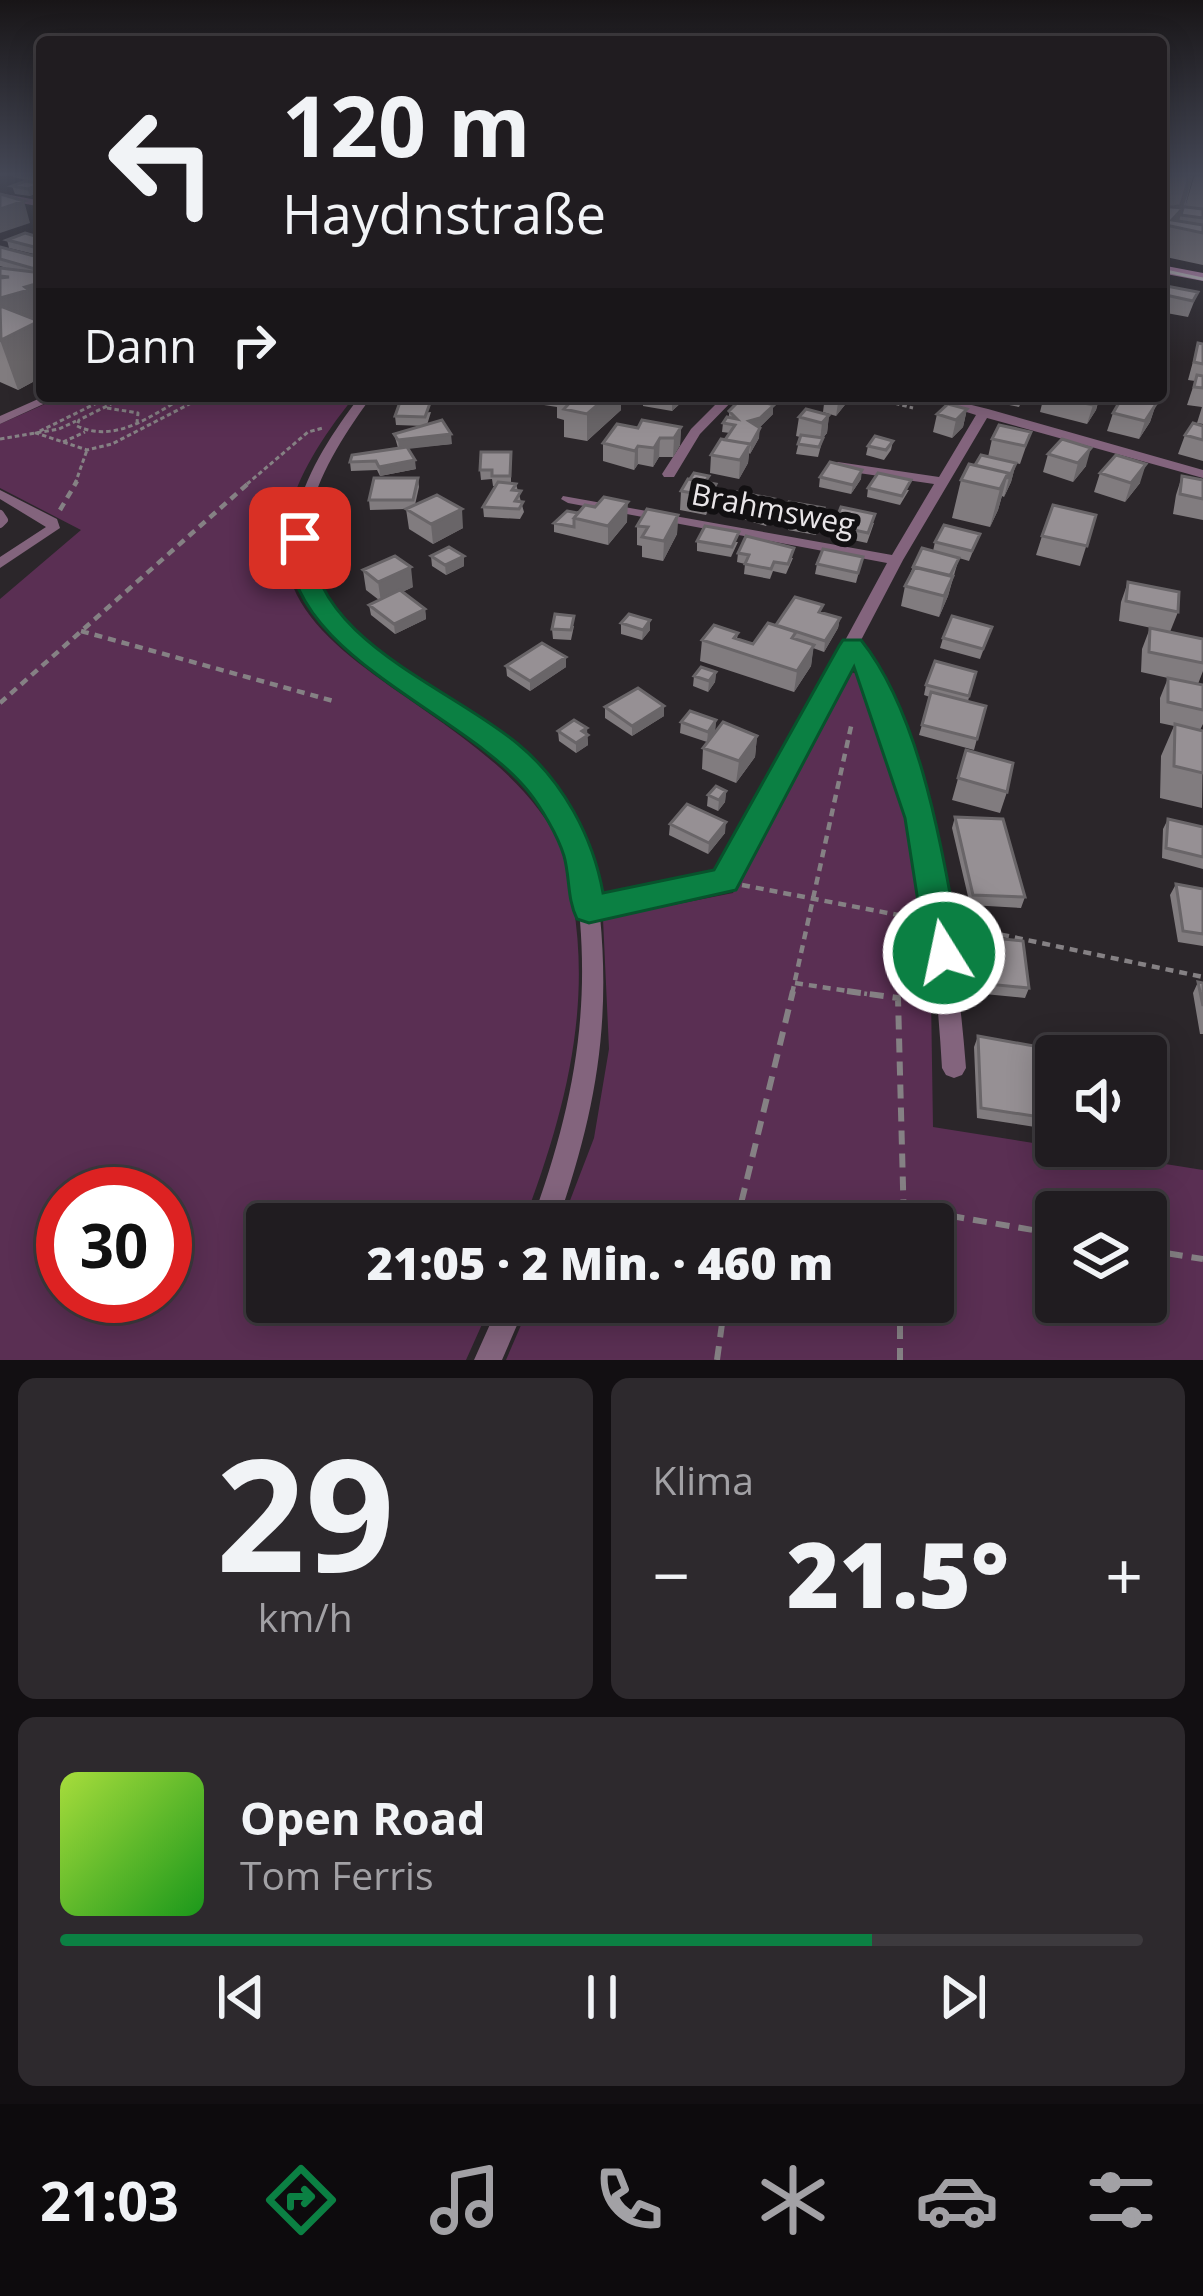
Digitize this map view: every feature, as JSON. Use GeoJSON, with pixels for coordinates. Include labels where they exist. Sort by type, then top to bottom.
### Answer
{"type":"FeatureCollection","features":[{"type":"Feature","properties":{"kind":"main road"},"geometry":{"type":"LineString","coordinates":[[1167,268],[1203,277]]}},
{"type":"Feature","properties":{"kind":"street"},"geometry":{"type":"LineString","coordinates":[[0,420],[41,402]]}},
{"type":"Feature","properties":{"kind":"street"},"geometry":{"type":"LineString","coordinates":[[361,402],[346,422],[300,513],[299,562],[320,610],[378,661],[508,751],[543,788],[580,853],[595,983],[593,1053],[577,1133],[552,1203]]}},
{"type":"Feature","properties":{"kind":"street"},"geometry":{"type":"LineString","coordinates":[[669,474],[695,432],[725,402]]}},
{"type":"Feature","properties":{"kind":"street"},"geometry":{"type":"LineString","coordinates":[[959,402],[1203,474]]}},
{"type":"Feature","properties":{"kind":"street"},"geometry":{"type":"LineString","coordinates":[[589,910],[725,881],[896,560],[984,412]]}},
{"type":"Feature","properties":{"kind":"street"},"geometry":{"type":"LineString","coordinates":[[832,465],[944,482]]}},
{"type":"Feature","properties":{"kind":"street"},"geometry":{"type":"LineString","coordinates":[[0,494],[52,522],[53,528],[0,564]]}},
{"type":"Feature","properties":{"kind":"street","name":"Brahmsweg"},"geometry":{"type":"LineString","coordinates":[[568,500],[896,560]]}},
{"type":"Feature","properties":{"kind":"street"},"geometry":{"type":"LineString","coordinates":[[852,646],[873,673],[920,818],[950,985],[954,1068]]}},
{"type":"Feature","properties":{"kind":"street"},"geometry":{"type":"LineString","coordinates":[[488,1360],[505,1323]]}},
{"type":"Feature","properties":{"kind":"lane"},"geometry":{"type":"LineString","coordinates":[[0,514],[4,520],[0,524]]}},
{"type":"Feature","properties":{"kind":"path"},"geometry":{"type":"LineString","coordinates":[[36,433],[99,402]]}},
{"type":"Feature","properties":{"kind":"path"},"geometry":{"type":"LineString","coordinates":[[0,439],[79,420],[115,402]]}},
{"type":"Feature","properties":{"kind":"path"},"geometry":{"type":"LineString","coordinates":[[79,420],[77,426],[85,432],[104,434],[174,402]]}},
{"type":"Feature","properties":{"kind":"path"},"geometry":{"type":"LineString","coordinates":[[36,433],[87,450],[193,402]]}},
{"type":"Feature","properties":{"kind":"path"},"geometry":{"type":"LineString","coordinates":[[101,409],[119,407],[138,413],[137,422]]}},
{"type":"Feature","properties":{"kind":"path"},"geometry":{"type":"LineString","coordinates":[[80,411],[90,414]]}},
{"type":"Feature","properties":{"kind":"path"},"geometry":{"type":"LineString","coordinates":[[0,703],[308,432],[346,422]]}},
{"type":"Feature","properties":{"kind":"path"},"geometry":{"type":"LineString","coordinates":[[126,427],[137,431]]}},
{"type":"Feature","properties":{"kind":"path"},"geometry":{"type":"LineString","coordinates":[[64,442],[85,432]]}},
{"type":"Feature","properties":{"kind":"path"},"geometry":{"type":"LineString","coordinates":[[52,522],[75,485],[87,450]]}},
{"type":"Feature","properties":{"kind":"path"},"geometry":{"type":"LineString","coordinates":[[81,631],[337,702]]}},
{"type":"Feature","properties":{"kind":"path"},"geometry":{"type":"LineString","coordinates":[[741,1203],[852,722]]}},
{"type":"Feature","properties":{"kind":"path"},"geometry":{"type":"LineString","coordinates":[[725,881],[1203,977]]}},
{"type":"Feature","properties":{"kind":"path"},"geometry":{"type":"LineString","coordinates":[[794,983],[898,998],[905,1203]]}},
{"type":"Feature","properties":{"kind":"path"},"geometry":{"type":"LineString","coordinates":[[954,1216],[1035,1230]]}},
{"type":"Feature","properties":{"kind":"path"},"geometry":{"type":"LineString","coordinates":[[1167,1253],[1203,1259]]}},
{"type":"Feature","properties":{"kind":"path"},"geometry":{"type":"LineString","coordinates":[[717,1360],[722,1323]]}},
{"type":"Feature","properties":{"kind":"path"},"geometry":{"type":"LineString","coordinates":[[900,1323],[900,1360]]}},
{"type":"Feature","properties":{"kind":"shaded area"},"geometry":{"type":"Polygon","coordinates":[[[50,402],[351,402],[299,484],[285,553],[304,607],[347,653],[465,739],[521,789],[563,850],[578,945],[576,1027],[561,1107],[530,1203],[246,1203],[246,1323],[483,1323],[466,1360],[0,1360],[0,599],[81,530],[0,488],[0,424],[50,402]]]}},
{"type":"Feature","properties":{"kind":"shaded area"},"geometry":{"type":"Polygon","coordinates":[[[846,671],[867,676],[910,815],[930,932],[933,1127],[1035,1143],[1035,1167],[1167,1164],[1203,1170],[1203,1360],[506,1360],[522,1323],[954,1323],[954,1203],[569,1203],[594,1138],[609,1049],[603,919],[733,893],[846,671]]]}},
{"type":"Feature","properties":{"kind":"building"},"geometry":{"type":"Polygon","coordinates":[[[36,236],[36,247],[7,240],[36,236]]]}},
{"type":"Feature","properties":{"kind":"building"},"geometry":{"type":"Polygon","coordinates":[[[0,247],[36,256],[36,269],[0,259],[0,247]]]}},
{"type":"Feature","properties":{"kind":"building"},"geometry":{"type":"Polygon","coordinates":[[[0,268],[36,272],[36,291],[32,285],[0,298],[0,278],[9,277],[0,276],[0,268]]]}},
{"type":"Feature","properties":{"kind":"building"},"geometry":{"type":"Polygon","coordinates":[[[1167,286],[1198,292],[1193,301],[1167,295],[1167,286]]]}},
{"type":"Feature","properties":{"kind":"building"},"geometry":{"type":"Polygon","coordinates":[[[0,306],[36,320],[36,322],[1,340],[0,306]]]}},
{"type":"Feature","properties":{"kind":"building"},"geometry":{"type":"Polygon","coordinates":[[[1198,343],[1203,344],[1203,364],[1194,362],[1198,343]]]}},
{"type":"Feature","properties":{"kind":"building"},"geometry":{"type":"Polygon","coordinates":[[[1197,375],[1203,376],[1203,388],[1194,387],[1197,375]]]}},
{"type":"Feature","properties":{"kind":"building"},"geometry":{"type":"Polygon","coordinates":[[[400,402],[430,403],[425,417],[395,416],[400,402]]]}},
{"type":"Feature","properties":{"kind":"building"},"geometry":{"type":"Polygon","coordinates":[[[570,402],[601,402],[587,414],[564,409],[570,402]]]}},
{"type":"Feature","properties":{"kind":"building"},"geometry":{"type":"Polygon","coordinates":[[[738,402],[774,405],[749,421],[760,428],[751,444],[725,440],[735,425],[723,423],[727,417],[737,419],[729,411],[738,402]]]}},
{"type":"Feature","properties":{"kind":"building"},"geometry":{"type":"Polygon","coordinates":[[[1119,402],[1156,404],[1145,421],[1113,413],[1119,402]]]}},
{"type":"Feature","properties":{"kind":"building"},"geometry":{"type":"Polygon","coordinates":[[[948,404],[967,409],[956,420],[937,414],[948,404]]]}},
{"type":"Feature","properties":{"kind":"building"},"geometry":{"type":"Polygon","coordinates":[[[806,409],[829,415],[822,423],[799,417],[806,409]]]}},
{"type":"Feature","properties":{"kind":"building"},"geometry":{"type":"Polygon","coordinates":[[[442,420],[451,434],[398,440],[394,434],[442,420]]]}},
{"type":"Feature","properties":{"kind":"building"},"geometry":{"type":"Polygon","coordinates":[[[642,420],[681,427],[674,438],[660,438],[654,448],[638,446],[635,451],[603,443],[617,424],[638,428],[642,420]]]}},
{"type":"Feature","properties":{"kind":"building"},"geometry":{"type":"Polygon","coordinates":[[[1193,423],[1203,426],[1203,440],[1185,435],[1193,423]]]}},
{"type":"Feature","properties":{"kind":"building"},"geometry":{"type":"Polygon","coordinates":[[[999,425],[1031,432],[1025,446],[992,439],[999,425]]]}},
{"type":"Feature","properties":{"kind":"building"},"geometry":{"type":"Polygon","coordinates":[[[801,435],[823,438],[819,447],[798,444],[801,435]]]}},
{"type":"Feature","properties":{"kind":"building"},"geometry":{"type":"Polygon","coordinates":[[[875,436],[893,441],[886,450],[868,446],[875,436]]]}},
{"type":"Feature","properties":{"kind":"building"},"geometry":{"type":"Polygon","coordinates":[[[721,439],[750,444],[740,460],[711,455],[721,439]]]}},
{"type":"Feature","properties":{"kind":"building"},"geometry":{"type":"Polygon","coordinates":[[[1062,439],[1091,448],[1078,463],[1048,454],[1062,439]]]}},
{"type":"Feature","properties":{"kind":"building"},"geometry":{"type":"Polygon","coordinates":[[[407,447],[415,460],[379,467],[376,461],[350,462],[352,455],[407,447]]]}},
{"type":"Feature","properties":{"kind":"building"},"geometry":{"type":"Polygon","coordinates":[[[481,452],[511,452],[510,476],[480,470],[481,452]]]}},
{"type":"Feature","properties":{"kind":"building"},"geometry":{"type":"Polygon","coordinates":[[[981,455],[1016,463],[1009,478],[1008,473],[975,465],[981,455]]]}},
{"type":"Feature","properties":{"kind":"building"},"geometry":{"type":"Polygon","coordinates":[[[1116,455],[1146,464],[1131,483],[1100,473],[1116,455]]]}},
{"type":"Feature","properties":{"kind":"building"},"geometry":{"type":"Polygon","coordinates":[[[830,462],[862,470],[853,485],[820,477],[830,462]]]}},
{"type":"Feature","properties":{"kind":"building"},"geometry":{"type":"Polygon","coordinates":[[[969,464],[1008,473],[1000,489],[961,480],[969,464]]]}},
{"type":"Feature","properties":{"kind":"building"},"geometry":{"type":"Polygon","coordinates":[[[694,473],[709,476],[705,482],[716,484],[714,488],[714,484],[690,479],[694,473]]]}},
{"type":"Feature","properties":{"kind":"building"},"geometry":{"type":"Polygon","coordinates":[[[878,473],[911,480],[902,496],[868,488],[878,473]]]}},
{"type":"Feature","properties":{"kind":"building"},"geometry":{"type":"Polygon","coordinates":[[[1182,476],[1203,480],[1203,499],[1180,494],[1182,476]]]}},
{"type":"Feature","properties":{"kind":"building"},"geometry":{"type":"Polygon","coordinates":[[[374,478],[418,478],[413,500],[369,500],[374,478]]]}},
{"type":"Feature","properties":{"kind":"building"},"geometry":{"type":"Polygon","coordinates":[[[688,479],[714,484],[708,496],[681,491],[688,479]]]}},
{"type":"Feature","properties":{"kind":"building"},"geometry":{"type":"Polygon","coordinates":[[[498,482],[516,484],[512,490],[521,491],[515,501],[523,502],[519,509],[483,507],[498,482]]]}},
{"type":"Feature","properties":{"kind":"building"},"geometry":{"type":"Polygon","coordinates":[[[737,492],[775,499],[767,516],[730,506],[737,492]]]}},
{"type":"Feature","properties":{"kind":"building"},"geometry":{"type":"Polygon","coordinates":[[[437,495],[462,509],[431,524],[406,509],[437,495]]]}},
{"type":"Feature","properties":{"kind":"building"},"geometry":{"type":"Polygon","coordinates":[[[604,497],[628,502],[608,526],[574,518],[585,505],[595,507],[604,497]]]}},
{"type":"Feature","properties":{"kind":"building"},"geometry":{"type":"Polygon","coordinates":[[[789,502],[824,508],[818,525],[789,520],[791,515],[784,514],[789,502]]]}},
{"type":"Feature","properties":{"kind":"building"},"geometry":{"type":"Polygon","coordinates":[[[1053,505],[1096,515],[1087,546],[1042,536],[1053,505]]]}},
{"type":"Feature","properties":{"kind":"building"},"geometry":{"type":"Polygon","coordinates":[[[841,507],[875,514],[868,533],[840,527],[842,523],[835,522],[841,507]]]}},
{"type":"Feature","properties":{"kind":"building"},"geometry":{"type":"Polygon","coordinates":[[[647,509],[678,515],[664,541],[642,537],[648,527],[637,526],[647,509]]]}},
{"type":"Feature","properties":{"kind":"building"},"geometry":{"type":"Polygon","coordinates":[[[567,511],[578,513],[574,527],[554,523],[567,511]]]}},
{"type":"Feature","properties":{"kind":"building"},"geometry":{"type":"Polygon","coordinates":[[[944,525],[980,534],[972,551],[935,542],[944,525]]]}},
{"type":"Feature","properties":{"kind":"building"},"geometry":{"type":"Polygon","coordinates":[[[705,526],[739,532],[732,547],[697,541],[705,526]]]}},
{"type":"Feature","properties":{"kind":"building"},"geometry":{"type":"Polygon","coordinates":[[[746,536],[794,548],[788,564],[774,562],[771,569],[745,564],[749,555],[738,553],[746,536]]]}},
{"type":"Feature","properties":{"kind":"building"},"geometry":{"type":"Polygon","coordinates":[[[449,547],[464,556],[445,565],[431,556],[449,547]]]}},
{"type":"Feature","properties":{"kind":"building"},"geometry":{"type":"Polygon","coordinates":[[[922,548],[959,558],[950,576],[913,567],[922,548]]]}},
{"type":"Feature","properties":{"kind":"building"},"geometry":{"type":"Polygon","coordinates":[[[823,549],[863,557],[858,573],[817,564],[823,549]]]}},
{"type":"Feature","properties":{"kind":"building"},"geometry":{"type":"Polygon","coordinates":[[[395,556],[411,567],[378,582],[363,570],[395,556]]]}},
{"type":"Feature","properties":{"kind":"building"},"geometry":{"type":"Polygon","coordinates":[[[915,567],[953,576],[944,596],[905,586],[915,567]]]}},
{"type":"Feature","properties":{"kind":"building"},"geometry":{"type":"Polygon","coordinates":[[[1128,582],[1179,592],[1178,612],[1126,601],[1128,582]]]}},
{"type":"Feature","properties":{"kind":"building"},"geometry":{"type":"Polygon","coordinates":[[[400,590],[425,609],[394,624],[369,605],[400,590]]]}},
{"type":"Feature","properties":{"kind":"building"},"geometry":{"type":"Polygon","coordinates":[[[795,597],[823,605],[819,612],[840,618],[825,641],[776,625],[795,597]]]}},
{"type":"Feature","properties":{"kind":"building"},"geometry":{"type":"Polygon","coordinates":[[[555,614],[574,616],[571,630],[552,629],[555,614]]]}},
{"type":"Feature","properties":{"kind":"building"},"geometry":{"type":"Polygon","coordinates":[[[629,614],[650,620],[643,630],[621,623],[629,614]]]}},
{"type":"Feature","properties":{"kind":"building"},"geometry":{"type":"Polygon","coordinates":[[[952,616],[992,627],[983,649],[943,638],[952,616]]]}},
{"type":"Feature","properties":{"kind":"building"},"geometry":{"type":"Polygon","coordinates":[[[768,623],[796,632],[792,638],[814,645],[797,671],[702,640],[714,625],[753,644],[768,623]]]}},
{"type":"Feature","properties":{"kind":"building"},"geometry":{"type":"Polygon","coordinates":[[[1150,628],[1203,639],[1203,663],[1149,652],[1150,628]]]}},
{"type":"Feature","properties":{"kind":"building"},"geometry":{"type":"Polygon","coordinates":[[[542,643],[566,657],[530,681],[506,666],[542,643]]]}},
{"type":"Feature","properties":{"kind":"building"},"geometry":{"type":"Polygon","coordinates":[[[935,661],[976,672],[969,696],[926,685],[935,661]]]}},
{"type":"Feature","properties":{"kind":"building"},"geometry":{"type":"Polygon","coordinates":[[[701,667],[716,672],[709,681],[694,676],[701,667]]]}},
{"type":"Feature","properties":{"kind":"building"},"geometry":{"type":"Polygon","coordinates":[[[1168,678],[1203,685],[1203,710],[1168,702],[1168,678]]]}},
{"type":"Feature","properties":{"kind":"building"},"geometry":{"type":"Polygon","coordinates":[[[638,688],[664,706],[632,726],[605,707],[638,688]]]}},
{"type":"Feature","properties":{"kind":"building"},"geometry":{"type":"Polygon","coordinates":[[[931,692],[986,706],[977,739],[922,725],[931,692]]]}},
{"type":"Feature","properties":{"kind":"building"},"geometry":{"type":"Polygon","coordinates":[[[690,711],[716,720],[708,732],[681,722],[690,711]]]}},
{"type":"Feature","properties":{"kind":"building"},"geometry":{"type":"Polygon","coordinates":[[[574,720],[587,728],[582,731],[588,735],[576,743],[558,731],[574,720]]]}},
{"type":"Feature","properties":{"kind":"building"},"geometry":{"type":"Polygon","coordinates":[[[723,722],[757,736],[739,761],[703,748],[723,722]]]}},
{"type":"Feature","properties":{"kind":"building"},"geometry":{"type":"Polygon","coordinates":[[[1175,724],[1203,731],[1203,773],[1174,766],[1175,724]]]}},
{"type":"Feature","properties":{"kind":"building"},"geometry":{"type":"Polygon","coordinates":[[[966,750],[1013,763],[1007,792],[958,778],[966,750]]]}},
{"type":"Feature","properties":{"kind":"building"},"geometry":{"type":"Polygon","coordinates":[[[716,786],[726,791],[719,800],[708,795],[716,786]]]}},
{"type":"Feature","properties":{"kind":"building"},"geometry":{"type":"Polygon","coordinates":[[[687,804],[726,822],[709,843],[670,824],[687,804]]]}},
{"type":"Feature","properties":{"kind":"building"},"geometry":{"type":"Polygon","coordinates":[[[955,817],[1003,819],[1025,897],[973,895],[955,817]]]}},
{"type":"Feature","properties":{"kind":"building"},"geometry":{"type":"Polygon","coordinates":[[[1168,819],[1203,827],[1203,857],[1166,848],[1168,819]]]}},
{"type":"Feature","properties":{"kind":"building"},"geometry":{"type":"Polygon","coordinates":[[[1176,884],[1203,889],[1203,934],[1183,931],[1176,884]]]}},
{"type":"Feature","properties":{"kind":"building"},"geometry":{"type":"Polygon","coordinates":[[[974,936],[1023,941],[1029,988],[977,983],[974,936]]]}},
{"type":"Feature","properties":{"kind":"building"},"geometry":{"type":"Polygon","coordinates":[[[978,1036],[1035,1046],[1035,1116],[981,1108],[978,1036]]]}},
{"type":"Feature","properties":{"kind":"tram line"},"geometry":{"type":"LineString","coordinates":[[1167,271],[1203,279]]}},
{"type":"Feature","properties":{"kind":"route"},"geometry":{"type":"LineString","coordinates":[[300,538],[299,562],[320,610],[378,661],[508,751],[543,788],[580,853],[589,910],[725,881],[852,646],[873,673],[920,818],[944,953]]}}]}
